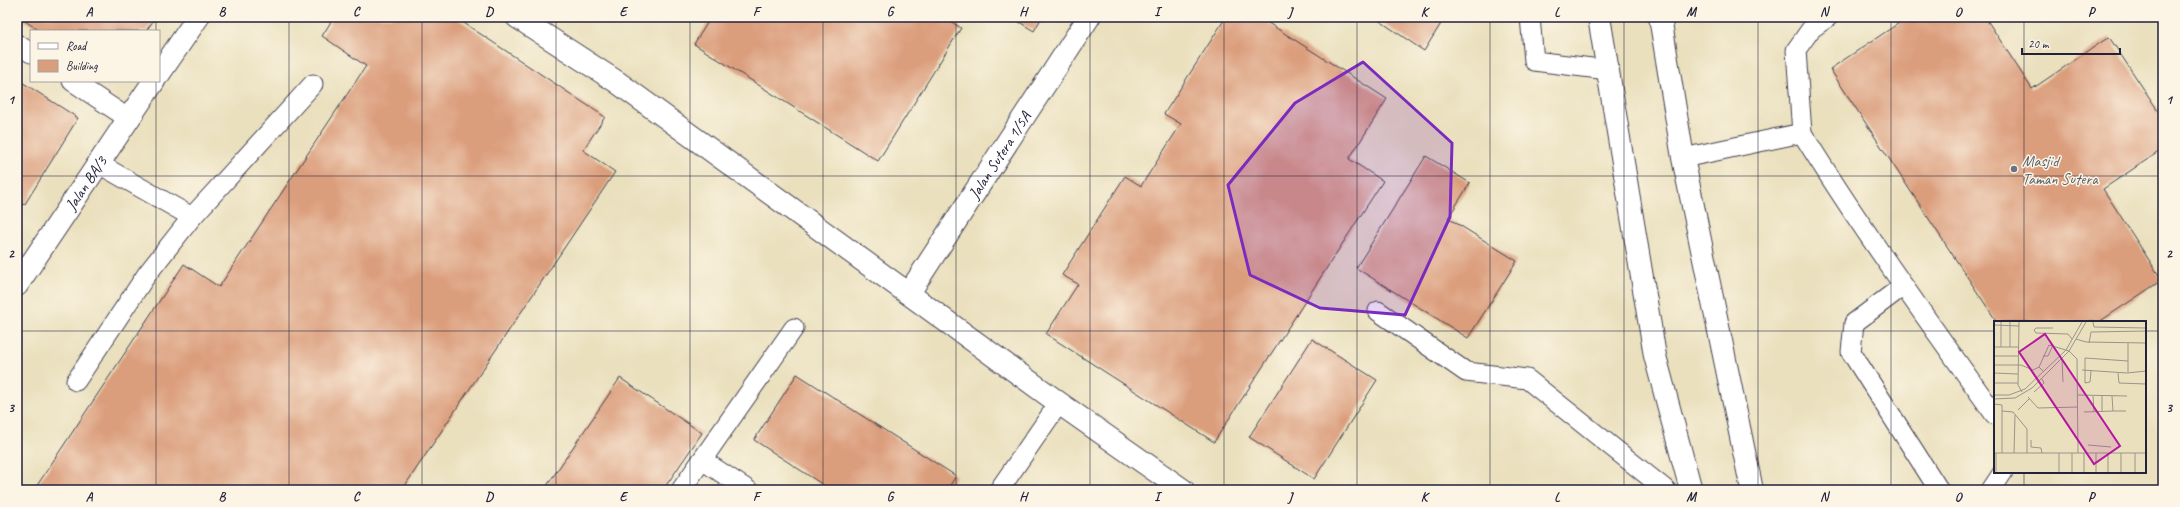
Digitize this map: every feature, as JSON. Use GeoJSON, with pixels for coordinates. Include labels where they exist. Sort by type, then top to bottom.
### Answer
{"type":"FeatureCollection","features":[{"type":"Feature","properties":{"kind":"street"},"geometry":{"type":"LineString","coordinates":[[160,73],[198,17]]}},
{"type":"Feature","properties":{"kind":"street"},"geometry":{"type":"LineString","coordinates":[[517,17],[617,82],[1059,403],[1183,490]]}},
{"type":"Feature","properties":{"kind":"street","name":"Jalan Sutera 1/5A"},"geometry":{"type":"LineString","coordinates":[[909,294],[1089,17]]}},
{"type":"Feature","properties":{"kind":"street"},"geometry":{"type":"LineString","coordinates":[[1599,17],[1655,356],[1691,490]]}},
{"type":"Feature","properties":{"kind":"street"},"geometry":{"type":"LineString","coordinates":[[1660,17],[1683,158],[1752,490]]}},
{"type":"Feature","properties":{"kind":"street","name":"Jalan BA/3"},"geometry":{"type":"LineString","coordinates":[[17,284],[153,82]]}},
{"type":"Feature","properties":{"kind":"lane"},"geometry":{"type":"LineString","coordinates":[[1530,17],[1534,61],[1608,70]]}},
{"type":"Feature","properties":{"kind":"lane"},"geometry":{"type":"LineString","coordinates":[[1828,17],[1811,29],[1796,50],[1802,133],[1829,177],[1903,286],[1994,414]]}},
{"type":"Feature","properties":{"kind":"lane"},"geometry":{"type":"LineString","coordinates":[[17,44],[30,52]]}},
{"type":"Feature","properties":{"kind":"lane"},"geometry":{"type":"LineString","coordinates":[[73,82],[128,120]]}},
{"type":"Feature","properties":{"kind":"lane"},"geometry":{"type":"LineString","coordinates":[[76,381],[147,274],[192,217],[313,84]]}},
{"type":"Feature","properties":{"kind":"lane"},"geometry":{"type":"LineString","coordinates":[[1683,158],[1802,133]]}},
{"type":"Feature","properties":{"kind":"lane"},"geometry":{"type":"LineString","coordinates":[[99,164],[192,217]]}},
{"type":"Feature","properties":{"kind":"lane"},"geometry":{"type":"LineString","coordinates":[[1903,286],[1854,323],[1851,352],[1939,490]]}},
{"type":"Feature","properties":{"kind":"lane"},"geometry":{"type":"LineString","coordinates":[[1378,311],[1466,372],[1527,379],[1666,490]]}},
{"type":"Feature","properties":{"kind":"lane"},"geometry":{"type":"LineString","coordinates":[[681,490],[794,328]]}},
{"type":"Feature","properties":{"kind":"lane"},"geometry":{"type":"LineString","coordinates":[[999,490],[1059,403]]}},
{"type":"Feature","properties":{"kind":"lane"},"geometry":{"type":"LineString","coordinates":[[702,460],[748,490]]}},
{"type":"Feature","properties":{"kind":"lane"},"geometry":{"type":"LineString","coordinates":[[1991,490],[2002,473]]}},
{"type":"Feature","properties":{"kind":"highlighted area"},"geometry":{"type":"Polygon","coordinates":[[[1363,62],[1452,143],[1450,217],[1405,315],[1320,308],[1250,275],[1228,185],[1295,103],[1363,62]]]}},
{"type":"Feature","properties":{"kind":"building"},"geometry":{"type":"Polygon","coordinates":[[[19,17],[156,17],[147,30],[38,30],[19,17]]]}},
{"type":"Feature","properties":{"kind":"building"},"geometry":{"type":"Polygon","coordinates":[[[334,17],[455,17],[605,117],[583,150],[615,172],[402,490],[34,490],[184,264],[219,287],[366,66],[322,36],[334,17]]]}},
{"type":"Feature","properties":{"kind":"building"},"geometry":{"type":"Polygon","coordinates":[[[711,17],[944,17],[961,28],[878,161],[694,44],[711,17]]]}},
{"type":"Feature","properties":{"kind":"building"},"geometry":{"type":"Polygon","coordinates":[[[1011,17],[1042,17],[1034,31],[1011,17]]]}},
{"type":"Feature","properties":{"kind":"building"},"geometry":{"type":"Polygon","coordinates":[[[1226,17],[1259,17],[1387,99],[1349,159],[1383,181],[1214,442],[1046,334],[1078,284],[1062,275],[1125,176],[1141,186],[1181,124],[1164,114],[1226,17]]]}},
{"type":"Feature","properties":{"kind":"building"},"geometry":{"type":"Polygon","coordinates":[[[1374,17],[1445,17],[1424,51],[1374,17]]]}},
{"type":"Feature","properties":{"kind":"building","name":"Masjid Taman Sutera"},"geometry":{"type":"Polygon","coordinates":[[[1908,17],[1985,17],[2032,89],[2109,37],[2163,118],[2163,149],[2103,189],[2162,280],[2100,321],[1996,321],[1830,69],[1908,17]]]}},
{"type":"Feature","properties":{"kind":"building"},"geometry":{"type":"Polygon","coordinates":[[[17,79],[78,118],[25,204],[17,206],[17,79]]]}},
{"type":"Feature","properties":{"kind":"building"},"geometry":{"type":"Polygon","coordinates":[[[1426,156],[1470,183],[1448,218],[1517,261],[1468,338],[1356,268],[1426,156]]]}},
{"type":"Feature","properties":{"kind":"building"},"geometry":{"type":"Polygon","coordinates":[[[1312,339],[1377,380],[1314,479],[1249,437],[1312,339]]]}},
{"type":"Feature","properties":{"kind":"building"},"geometry":{"type":"Polygon","coordinates":[[[797,374],[956,476],[947,490],[831,490],[754,440],[797,374]]]}},
{"type":"Feature","properties":{"kind":"building"},"geometry":{"type":"Polygon","coordinates":[[[620,378],[702,433],[663,490],[544,490],[620,378]]]}},
{"type":"Feature","properties":{"kind":"place","name":"Masjid Taman Sutera"},"geometry":{"type":"Point","coordinates":[2014,169]}}]}
